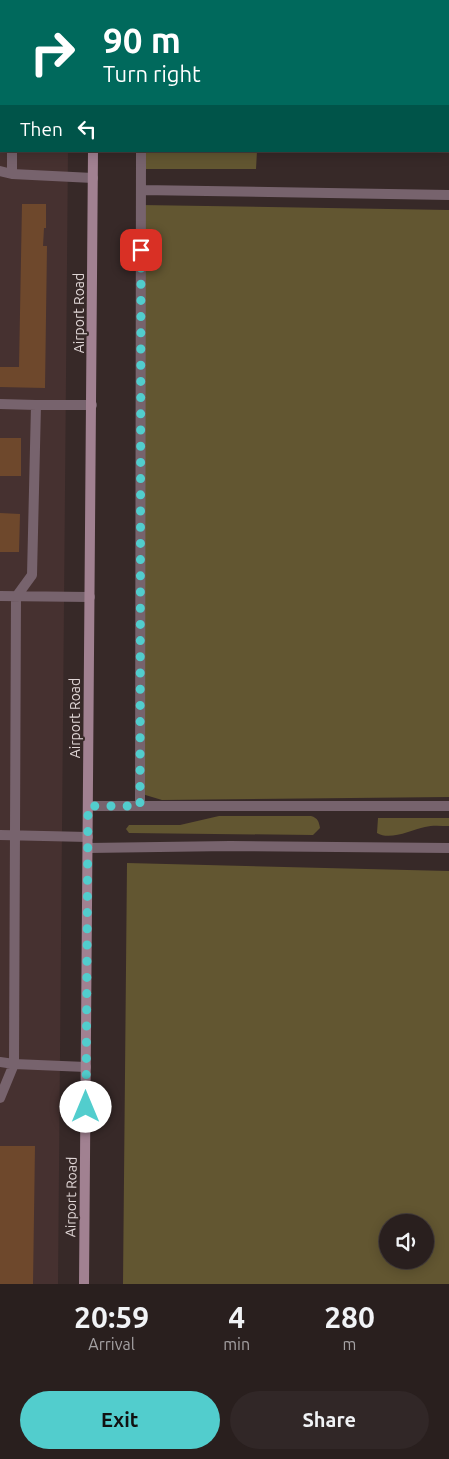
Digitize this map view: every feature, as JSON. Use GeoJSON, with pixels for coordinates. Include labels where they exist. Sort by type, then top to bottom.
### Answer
{"type":"FeatureCollection","features":[{"type":"Feature","properties":{"kind":"street","name":"Airport Road"},"geometry":{"type":"LineString","coordinates":[[84,1284],[93,152]]}},
{"type":"Feature","properties":{"kind":"lane"},"geometry":{"type":"LineString","coordinates":[[12,152],[12,174]]}},
{"type":"Feature","properties":{"kind":"lane"},"geometry":{"type":"LineString","coordinates":[[140,806],[141,152]]}},
{"type":"Feature","properties":{"kind":"lane"},"geometry":{"type":"LineString","coordinates":[[0,171],[12,174],[93,178]]}},
{"type":"Feature","properties":{"kind":"lane"},"geometry":{"type":"LineString","coordinates":[[141,190],[449,195]]}},
{"type":"Feature","properties":{"kind":"lane"},"geometry":{"type":"LineString","coordinates":[[0,404],[92,405]]}},
{"type":"Feature","properties":{"kind":"lane"},"geometry":{"type":"LineString","coordinates":[[0,1098],[14,1064],[16,597],[32,574],[36,405]]}},
{"type":"Feature","properties":{"kind":"lane"},"geometry":{"type":"LineString","coordinates":[[0,596],[90,597]]}},
{"type":"Feature","properties":{"kind":"lane"},"geometry":{"type":"LineString","coordinates":[[88,806],[449,806]]}},
{"type":"Feature","properties":{"kind":"lane"},"geometry":{"type":"LineString","coordinates":[[0,835],[88,842],[221,846],[449,848]]}},
{"type":"Feature","properties":{"kind":"lane"},"geometry":{"type":"LineString","coordinates":[[0,1062],[86,1067]]}},
{"type":"Feature","properties":{"kind":"shaded area"},"geometry":{"type":"Polygon","coordinates":[[[0,152],[68,152],[58,1284],[0,1284],[0,152]]]}},
{"type":"Feature","properties":{"kind":"shaded area"},"geometry":{"type":"Polygon","coordinates":[[[145,152],[257,152],[256,169],[144,169],[145,152]]]}},
{"type":"Feature","properties":{"kind":"shaded area"},"geometry":{"type":"Polygon","coordinates":[[[141,205],[449,210],[449,797],[162,800],[142,794],[141,205]]]}},
{"type":"Feature","properties":{"kind":"shaded area"},"geometry":{"type":"Polygon","coordinates":[[[219,816],[311,816],[318,820],[320,828],[313,835],[129,833],[126,829],[129,825],[180,825],[219,816]]]}},
{"type":"Feature","properties":{"kind":"shaded area"},"geometry":{"type":"Polygon","coordinates":[[[378,818],[449,818],[449,826],[428,826],[388,836],[377,833],[378,818]]]}},
{"type":"Feature","properties":{"kind":"shaded area"},"geometry":{"type":"Polygon","coordinates":[[[127,863],[449,871],[449,1284],[123,1284],[127,863]]]}},
{"type":"Feature","properties":{"kind":"building"},"geometry":{"type":"Polygon","coordinates":[[[22,204],[46,204],[46,228],[44,228],[43,246],[47,246],[45,388],[0,387],[0,367],[19,367],[22,204]]]}},
{"type":"Feature","properties":{"kind":"building"},"geometry":{"type":"Polygon","coordinates":[[[0,438],[21,438],[21,476],[0,476],[0,438]]]}},
{"type":"Feature","properties":{"kind":"building"},"geometry":{"type":"Polygon","coordinates":[[[0,513],[20,514],[19,552],[0,552],[0,513]]]}},
{"type":"Feature","properties":{"kind":"building"},"geometry":{"type":"Polygon","coordinates":[[[0,1146],[35,1146],[33,1284],[0,1284],[0,1146]]]}},
{"type":"Feature","properties":{"kind":"route"},"geometry":{"type":"LineString","coordinates":[[86,1107],[88,806],[140,806],[141,250]]}}]}
